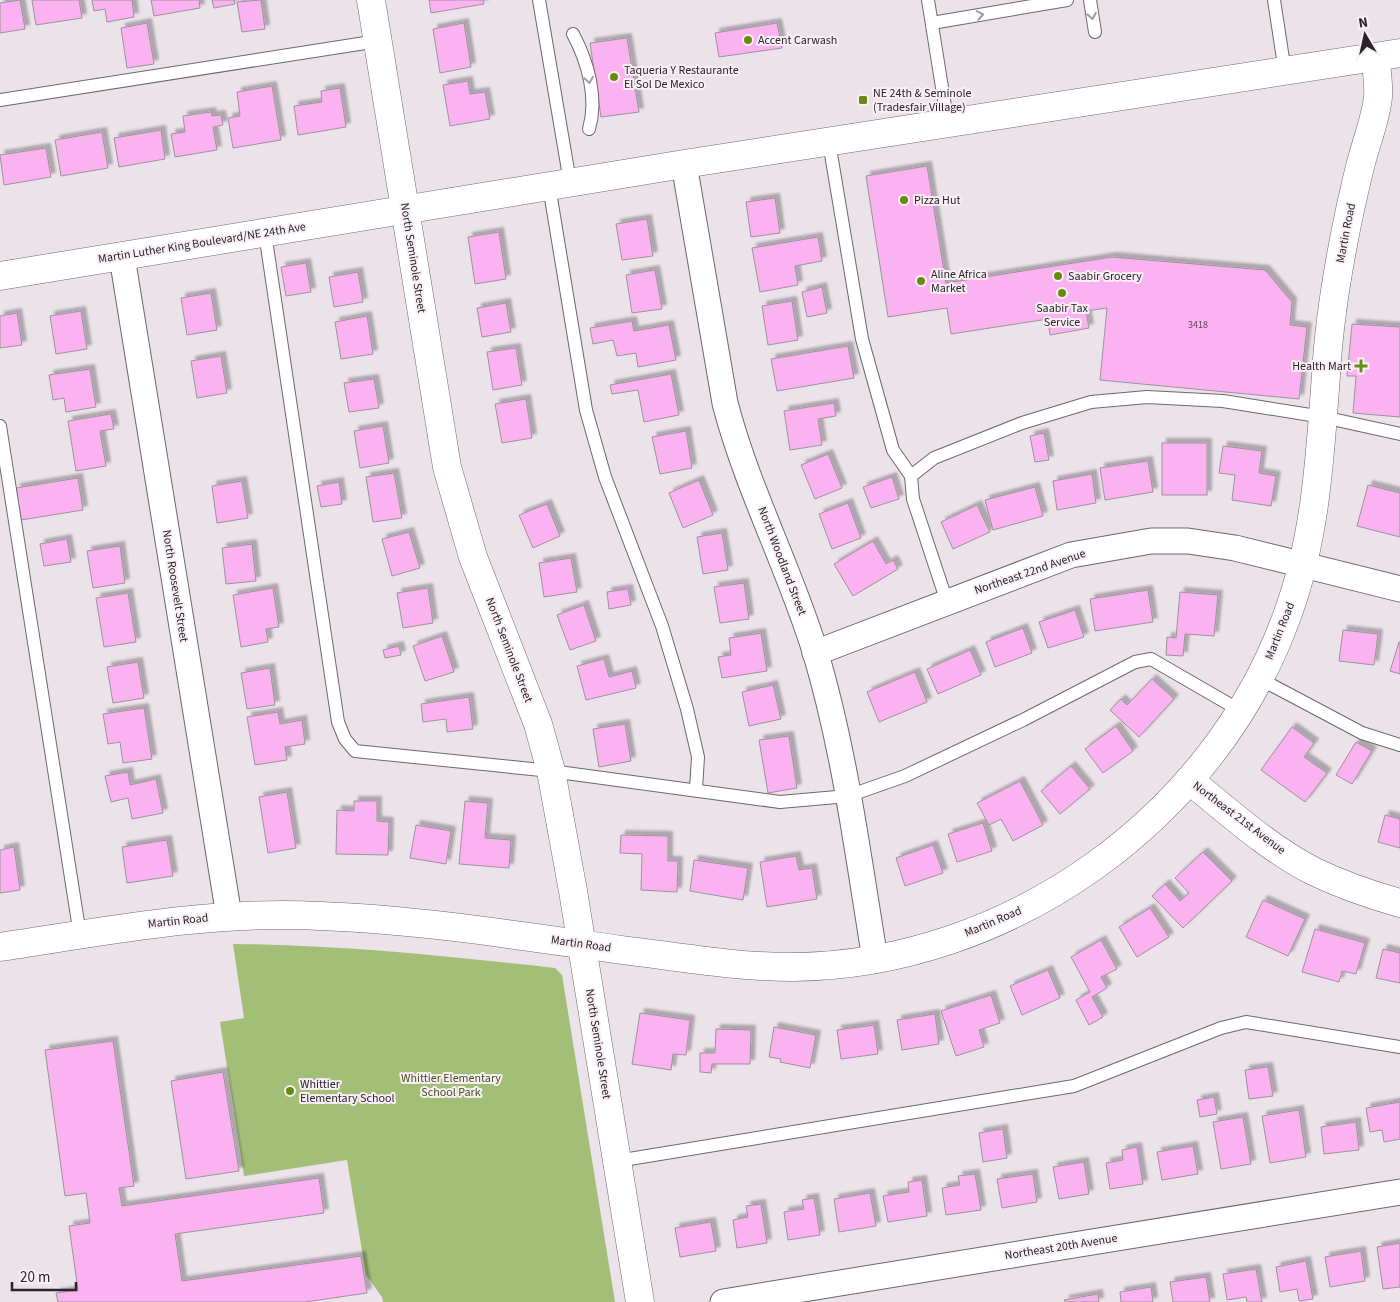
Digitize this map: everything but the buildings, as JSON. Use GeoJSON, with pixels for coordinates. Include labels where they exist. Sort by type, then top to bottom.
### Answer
{"type":"FeatureCollection","features":[{"type":"Feature","properties":{"kind":"street","name":"North Seminole Street"},"geometry":{"type":"LineString","coordinates":[[371,0],[447,467],[473,557],[538,724],[551,771],[582,944],[640,1302]]}},
{"type":"Feature","properties":{"kind":"street","name":"Martin Luther King Boulevard/NE 24th Ave"},"geometry":{"type":"LineString","coordinates":[[0,276],[684,164],[948,125],[1387,55]]}},
{"type":"Feature","properties":{"kind":"street","name":"Martin Road"},"geometry":{"type":"LineString","coordinates":[[0,947],[155,923],[229,916],[315,915],[376,919],[762,967],[800,967],[875,959],[956,938],[1001,920],[1080,877],[1120,847],[1166,806],[1218,745],[1242,711],[1260,679],[1287,616],[1303,564],[1318,478],[1326,366],[1338,276],[1360,167],[1387,55]]}},
{"type":"Feature","properties":{"kind":"street","name":"North Woodland Street"},"geometry":{"type":"LineString","coordinates":[[684,164],[726,403],[736,442],[792,583],[815,654],[848,796],[875,959]]}},
{"type":"Feature","properties":{"kind":"street","name":"North Roosevelt Street"},"geometry":{"type":"LineString","coordinates":[[122,257],[229,916]]}},
{"type":"Feature","properties":{"kind":"street","name":"Northeast 22nd Avenue"},"geometry":{"type":"LineString","coordinates":[[815,654],[1071,555],[1151,541],[1188,541],[1235,548],[1400,590]]}},
{"type":"Feature","properties":{"kind":"street","name":"Northeast 21st Avenue"},"geometry":{"type":"LineString","coordinates":[[1189,780],[1265,840],[1312,870],[1354,888],[1400,902]]}},
{"type":"Feature","properties":{"kind":"street","name":"Northeast 20th Avenue"},"geometry":{"type":"LineString","coordinates":[[723,1302],[1400,1192]]}},
{"type":"Feature","properties":{"kind":"lane"},"geometry":{"type":"LineString","coordinates":[[539,0],[586,410],[605,478],[662,626],[687,709],[698,756],[696,789]]}},
{"type":"Feature","properties":{"kind":"lane"},"geometry":{"type":"LineString","coordinates":[[928,0],[948,125]]}},
{"type":"Feature","properties":{"kind":"lane"},"geometry":{"type":"LineString","coordinates":[[932,23],[1067,0]]}},
{"type":"Feature","properties":{"kind":"lane"},"geometry":{"type":"LineString","coordinates":[[1090,0],[1095,32]]}},
{"type":"Feature","properties":{"kind":"lane"},"geometry":{"type":"LineString","coordinates":[[1274,0],[1285,72]]}},
{"type":"Feature","properties":{"kind":"lane"},"geometry":{"type":"LineString","coordinates":[[573,34],[586,66],[593,109],[589,129]]}},
{"type":"Feature","properties":{"kind":"lane"},"geometry":{"type":"LineString","coordinates":[[0,100],[378,41]]}},
{"type":"Feature","properties":{"kind":"lane"},"geometry":{"type":"LineString","coordinates":[[829,142],[862,339],[893,450],[911,476],[913,499],[947,602]]}},
{"type":"Feature","properties":{"kind":"lane"},"geometry":{"type":"LineString","coordinates":[[265,233],[338,722],[345,739],[355,751],[551,771],[696,789],[780,802],[813,801],[848,796],[906,776],[1024,720],[1135,662],[1151,659],[1242,711]]}},
{"type":"Feature","properties":{"kind":"lane"},"geometry":{"type":"LineString","coordinates":[[911,476],[934,458],[1022,422],[1091,402],[1146,397],[1223,401],[1323,417],[1400,434]]}},
{"type":"Feature","properties":{"kind":"lane"},"geometry":{"type":"LineString","coordinates":[[0,426],[80,934]]}},
{"type":"Feature","properties":{"kind":"lane"},"geometry":{"type":"LineString","coordinates":[[1260,679],[1362,732],[1400,745]]}},
{"type":"Feature","properties":{"kind":"lane"},"geometry":{"type":"LineString","coordinates":[[617,1161],[1074,1086],[1221,1028],[1246,1022],[1400,1047]]}},
{"type":"Feature","properties":{"kind":"green space","name":"Whittier Elementary School Park"},"geometry":{"type":"Polygon","coordinates":[[[233,944],[354,949],[434,955],[555,968],[562,975],[615,1302],[383,1302],[382,1297],[366,1275],[347,1160],[244,1176],[220,1022],[244,1018],[233,944]]]}},
{"type":"Feature","properties":{"kind":"place","name":"Accent Carwash"},"geometry":{"type":"Point","coordinates":[748,40]}},
{"type":"Feature","properties":{"kind":"place","name":"Taqueria Y Restaurante El Sol De Mexico"},"geometry":{"type":"Point","coordinates":[614,77]}},
{"type":"Feature","properties":{"kind":"place","name":"NE 24th & Seminole (Tradesfair Village)"},"geometry":{"type":"Point","coordinates":[863,100]}},
{"type":"Feature","properties":{"kind":"place","name":"Pizza Hut"},"geometry":{"type":"Point","coordinates":[904,200]}},
{"type":"Feature","properties":{"kind":"place","name":"Saabir Grocery"},"geometry":{"type":"Point","coordinates":[1058,276]}},
{"type":"Feature","properties":{"kind":"place","name":"Aline Africa Market"},"geometry":{"type":"Point","coordinates":[921,281]}},
{"type":"Feature","properties":{"kind":"place","name":"Saabir Tax Service"},"geometry":{"type":"Point","coordinates":[1062,293]}},
{"type":"Feature","properties":{"kind":"place","name":"Health Mart"},"geometry":{"type":"Point","coordinates":[1361,366]}},
{"type":"Feature","properties":{"kind":"place","name":"Whittier Elementary School"},"geometry":{"type":"Point","coordinates":[290,1091]}}]}
